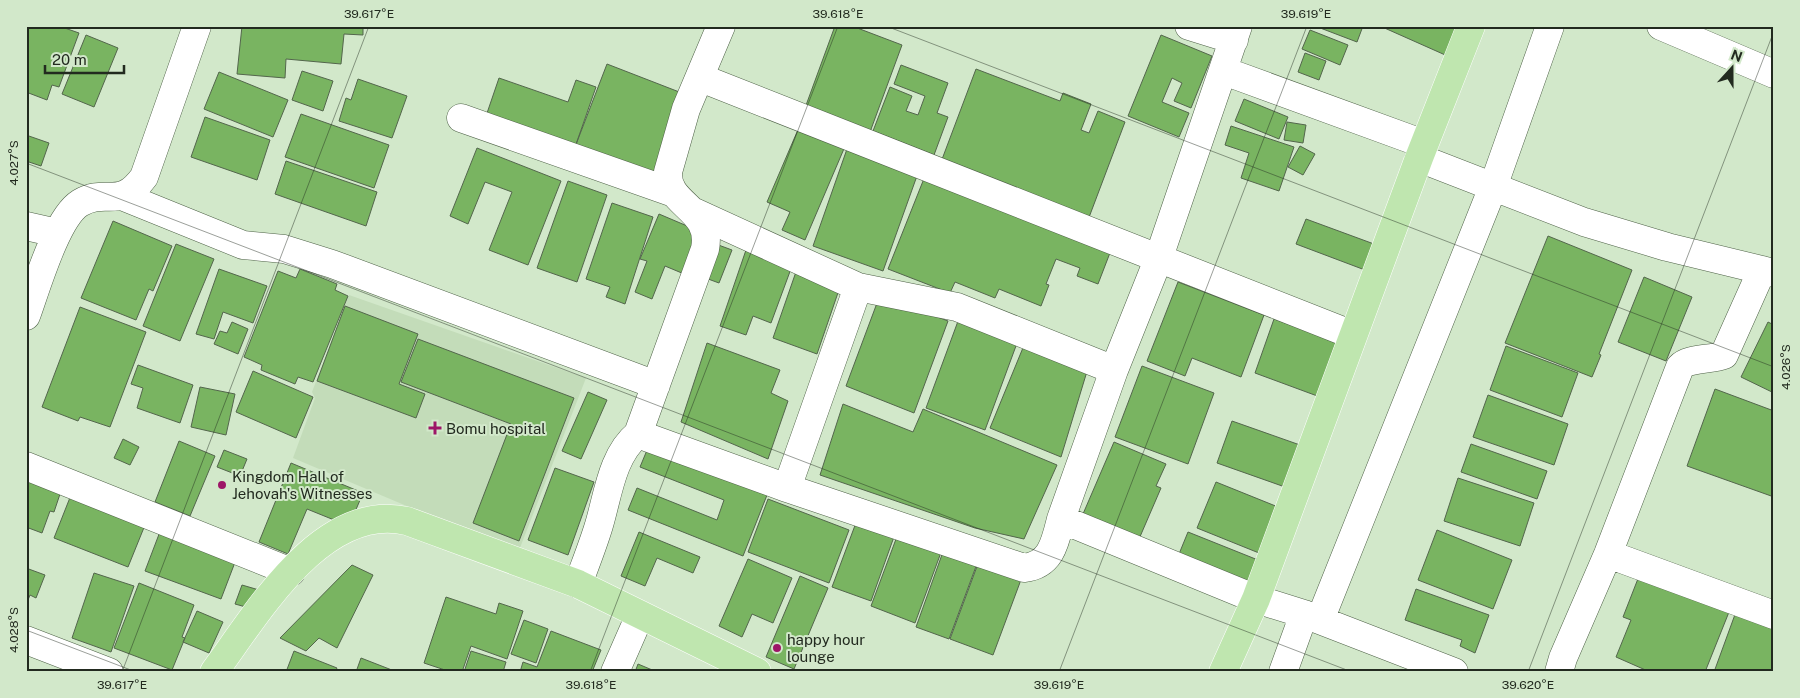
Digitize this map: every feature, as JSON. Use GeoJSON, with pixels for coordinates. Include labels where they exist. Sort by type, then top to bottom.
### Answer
{"type":"FeatureCollection","features":[{"type":"Feature","properties":{"kind":"main road"},"geometry":{"type":"LineString","coordinates":[[1223,672],[1256,599],[1422,151],[1472,26]]}},
{"type":"Feature","properties":{"kind":"main road"},"geometry":{"type":"LineString","coordinates":[[214,672],[274,591],[316,548],[337,533],[356,523],[379,517],[407,521],[578,584],[757,672]]}},
{"type":"Feature","properties":{"kind":"street"},"geometry":{"type":"LineString","coordinates":[[26,316],[57,233],[79,204],[88,199],[122,196],[131,192],[144,177],[197,26]]}},
{"type":"Feature","properties":{"kind":"street"},"geometry":{"type":"LineString","coordinates":[[578,584],[599,524],[607,491],[622,453],[630,441],[638,434],[706,241],[704,225],[683,202],[667,180],[686,109],[701,78],[721,26]]}},
{"type":"Feature","properties":{"kind":"street"},"geometry":{"type":"LineString","coordinates":[[638,434],[787,488],[1024,568],[1037,566],[1049,554],[1056,540],[1061,520],[1114,370],[1158,260],[1236,33],[1189,26]]}},
{"type":"Feature","properties":{"kind":"street"},"geometry":{"type":"LineString","coordinates":[[1283,672],[1312,617],[1493,187],[1550,26]]}},
{"type":"Feature","properties":{"kind":"street"},"geometry":{"type":"LineString","coordinates":[[1661,26],[1774,74]]}},
{"type":"Feature","properties":{"kind":"street"},"geometry":{"type":"LineString","coordinates":[[1224,71],[1422,151],[1493,187],[1584,222],[1668,248],[1768,272],[1724,355],[1708,360],[1686,362],[1680,367],[1608,554],[1563,658],[1559,672]]}},
{"type":"Feature","properties":{"kind":"street"},"geometry":{"type":"LineString","coordinates":[[701,78],[1158,260],[1353,335]]}},
{"type":"Feature","properties":{"kind":"street"},"geometry":{"type":"LineString","coordinates":[[461,118],[683,202],[858,287],[957,308],[1114,370]]}},
{"type":"Feature","properties":{"kind":"street"},"geometry":{"type":"LineString","coordinates":[[122,196],[244,244],[284,249],[332,264],[656,385]]}},
{"type":"Feature","properties":{"kind":"street"},"geometry":{"type":"LineString","coordinates":[[26,226],[57,233]]}},
{"type":"Feature","properties":{"kind":"street"},"geometry":{"type":"LineString","coordinates":[[787,488],[858,287]]}},
{"type":"Feature","properties":{"kind":"street"},"geometry":{"type":"LineString","coordinates":[[26,466],[291,572]]}},
{"type":"Feature","properties":{"kind":"street"},"geometry":{"type":"LineString","coordinates":[[1061,520],[1256,599],[1312,617],[1454,672]]}},
{"type":"Feature","properties":{"kind":"street"},"geometry":{"type":"LineString","coordinates":[[1608,554],[1774,615]]}},
{"type":"Feature","properties":{"kind":"street"},"geometry":{"type":"LineString","coordinates":[[615,672],[640,615]]}},
{"type":"Feature","properties":{"kind":"street"},"geometry":{"type":"LineString","coordinates":[[26,640],[109,672]]}},
{"type":"Feature","properties":{"kind":"shaded area","name":"Bomu hospital"},"geometry":{"type":"Polygon","coordinates":[[[349,295],[586,378],[518,553],[293,458],[315,398],[312,392],[349,295]]]}},
{"type":"Feature","properties":{"kind":"building"},"geometry":{"type":"Polygon","coordinates":[[[26,26],[59,26],[79,33],[59,87],[52,85],[47,100],[26,92],[26,26]]]}},
{"type":"Feature","properties":{"kind":"building"},"geometry":{"type":"Polygon","coordinates":[[[242,26],[363,26],[363,35],[344,34],[341,64],[286,59],[285,78],[237,74],[242,26]]]}},
{"type":"Feature","properties":{"kind":"building"},"geometry":{"type":"Polygon","coordinates":[[[835,26],[852,26],[902,45],[870,132],[805,108],[835,26]]]}},
{"type":"Feature","properties":{"kind":"building"},"geometry":{"type":"Polygon","coordinates":[[[1315,26],[1363,26],[1357,42],[1315,26]]]}},
{"type":"Feature","properties":{"kind":"building"},"geometry":{"type":"Polygon","coordinates":[[[1380,26],[1464,26],[1452,58],[1380,26]]]}},
{"type":"Feature","properties":{"kind":"building"},"geometry":{"type":"Polygon","coordinates":[[[1310,30],[1348,45],[1340,65],[1302,49],[1310,30]]]}},
{"type":"Feature","properties":{"kind":"building"},"geometry":{"type":"Polygon","coordinates":[[[86,35],[118,48],[94,107],[62,94],[86,35]]]}},
{"type":"Feature","properties":{"kind":"building"},"geometry":{"type":"Polygon","coordinates":[[[1161,35],[1212,56],[1191,108],[1174,101],[1182,83],[1172,78],[1162,102],[1189,113],[1179,137],[1128,116],[1161,35]]]}},
{"type":"Feature","properties":{"kind":"building"},"geometry":{"type":"Polygon","coordinates":[[[1305,53],[1326,61],[1319,80],[1298,72],[1305,53]]]}},
{"type":"Feature","properties":{"kind":"building"},"geometry":{"type":"Polygon","coordinates":[[[607,64],[687,95],[656,177],[575,147],[607,64]]]}},
{"type":"Feature","properties":{"kind":"building"},"geometry":{"type":"Polygon","coordinates":[[[901,65],[948,83],[937,113],[948,117],[934,155],[873,131],[890,87],[912,96],[906,111],[918,115],[925,96],[894,84],[901,65]]]}},
{"type":"Feature","properties":{"kind":"building"},"geometry":{"type":"Polygon","coordinates":[[[976,69],[1060,101],[1063,93],[1091,104],[1081,130],[1089,133],[1098,111],[1125,122],[1088,220],[941,162],[976,69]]]}},
{"type":"Feature","properties":{"kind":"building"},"geometry":{"type":"Polygon","coordinates":[[[302,71],[333,81],[323,111],[292,100],[302,71]]]}},
{"type":"Feature","properties":{"kind":"building"},"geometry":{"type":"Polygon","coordinates":[[[219,72],[288,100],[273,137],[204,109],[219,72]]]}},
{"type":"Feature","properties":{"kind":"building"},"geometry":{"type":"Polygon","coordinates":[[[499,78],[568,102],[576,80],[596,87],[574,150],[485,119],[499,78]]]}},
{"type":"Feature","properties":{"kind":"building"},"geometry":{"type":"Polygon","coordinates":[[[358,79],[407,96],[392,138],[339,121],[346,98],[351,100],[358,79]]]}},
{"type":"Feature","properties":{"kind":"building"},"geometry":{"type":"Polygon","coordinates":[[[1244,99],[1288,117],[1279,139],[1235,121],[1244,99]]]}},
{"type":"Feature","properties":{"kind":"building"},"geometry":{"type":"Polygon","coordinates":[[[301,114],[389,145],[374,188],[285,157],[301,114]]]}},
{"type":"Feature","properties":{"kind":"building"},"geometry":{"type":"Polygon","coordinates":[[[205,117],[270,140],[257,180],[191,157],[205,117]]]}},
{"type":"Feature","properties":{"kind":"building"},"geometry":{"type":"Polygon","coordinates":[[[1287,122],[1306,125],[1303,143],[1284,140],[1287,122]]]}},
{"type":"Feature","properties":{"kind":"building"},"geometry":{"type":"Polygon","coordinates":[[[800,125],[846,144],[805,240],[782,230],[790,212],[767,202],[800,125]]]}},
{"type":"Feature","properties":{"kind":"building"},"geometry":{"type":"Polygon","coordinates":[[[1231,126],[1294,147],[1279,191],[1241,178],[1249,153],[1225,145],[1231,126]]]}},
{"type":"Feature","properties":{"kind":"building"},"geometry":{"type":"Polygon","coordinates":[[[26,135],[49,143],[41,166],[26,161],[26,135]]]}},
{"type":"Feature","properties":{"kind":"building"},"geometry":{"type":"Polygon","coordinates":[[[1300,146],[1315,154],[1303,175],[1288,167],[1300,146]]]}},
{"type":"Feature","properties":{"kind":"building"},"geometry":{"type":"Polygon","coordinates":[[[477,148],[561,181],[528,265],[489,250],[512,192],[485,182],[468,224],[450,216],[477,148]]]}},
{"type":"Feature","properties":{"kind":"building"},"geometry":{"type":"Polygon","coordinates":[[[847,149],[918,173],[883,271],[813,246],[847,149]]]}},
{"type":"Feature","properties":{"kind":"building"},"geometry":{"type":"Polygon","coordinates":[[[286,161],[377,192],[366,226],[275,194],[286,161]]]}},
{"type":"Feature","properties":{"kind":"building"},"geometry":{"type":"Polygon","coordinates":[[[927,171],[1113,245],[1098,284],[1077,276],[1080,268],[1056,259],[1046,284],[1049,285],[1041,306],[999,289],[995,298],[955,282],[950,293],[888,269],[927,171]]]}},
{"type":"Feature","properties":{"kind":"building"},"geometry":{"type":"Polygon","coordinates":[[[568,181],[607,195],[577,282],[537,268],[568,181]]]}},
{"type":"Feature","properties":{"kind":"building"},"geometry":{"type":"Polygon","coordinates":[[[612,203],[653,217],[625,304],[606,297],[610,287],[586,279],[612,203]]]}},
{"type":"Feature","properties":{"kind":"building"},"geometry":{"type":"Polygon","coordinates":[[[659,214],[706,234],[689,276],[665,266],[652,299],[635,292],[647,261],[640,259],[659,214]]]}},
{"type":"Feature","properties":{"kind":"building"},"geometry":{"type":"Polygon","coordinates":[[[1306,219],[1374,244],[1365,270],[1296,244],[1306,219]]]}},
{"type":"Feature","properties":{"kind":"building"},"geometry":{"type":"Polygon","coordinates":[[[113,221],[172,246],[153,291],[149,289],[136,320],[81,298],[113,221]]]}},
{"type":"Feature","properties":{"kind":"building"},"geometry":{"type":"Polygon","coordinates":[[[1548,236],[1632,270],[1592,377],[1505,343],[1548,236]]]}},
{"type":"Feature","properties":{"kind":"building"},"geometry":{"type":"Polygon","coordinates":[[[713,243],[732,250],[719,283],[700,276],[713,243]]]}},
{"type":"Feature","properties":{"kind":"building"},"geometry":{"type":"Polygon","coordinates":[[[176,244],[214,259],[180,341],[143,326],[176,244]]]}},
{"type":"Feature","properties":{"kind":"building"},"geometry":{"type":"Polygon","coordinates":[[[746,250],[792,266],[771,323],[753,316],[746,335],[720,326],[746,250]]]}},
{"type":"Feature","properties":{"kind":"building"},"geometry":{"type":"Polygon","coordinates":[[[798,266],[842,281],[817,354],[773,338],[798,266]]]}},
{"type":"Feature","properties":{"kind":"building"},"geometry":{"type":"Polygon","coordinates":[[[219,269],[267,286],[253,323],[223,312],[214,339],[196,334],[219,269]]]}},
{"type":"Feature","properties":{"kind":"building"},"geometry":{"type":"Polygon","coordinates":[[[300,269],[337,284],[335,290],[348,296],[313,382],[298,377],[295,384],[261,370],[262,365],[244,357],[278,271],[296,278],[300,269]]]}},
{"type":"Feature","properties":{"kind":"building"},"geometry":{"type":"Polygon","coordinates":[[[1644,277],[1692,297],[1666,361],[1618,342],[1644,277]]]}},
{"type":"Feature","properties":{"kind":"building"},"geometry":{"type":"Polygon","coordinates":[[[1178,282],[1264,315],[1241,377],[1192,358],[1185,376],[1147,361],[1178,282]]]}},
{"type":"Feature","properties":{"kind":"building"},"geometry":{"type":"Polygon","coordinates":[[[880,295],[948,321],[914,413],[846,386],[880,295]]]}},
{"type":"Feature","properties":{"kind":"building"},"geometry":{"type":"Polygon","coordinates":[[[345,306],[418,334],[399,384],[425,394],[416,418],[317,381],[345,306]]]}},
{"type":"Feature","properties":{"kind":"building"},"geometry":{"type":"Polygon","coordinates":[[[80,307],[146,332],[110,427],[80,417],[78,421],[42,407],[80,307]]]}},
{"type":"Feature","properties":{"kind":"building"},"geometry":{"type":"Polygon","coordinates":[[[961,313],[1020,335],[985,430],[926,408],[961,313]]]}},
{"type":"Feature","properties":{"kind":"building"},"geometry":{"type":"Polygon","coordinates":[[[1274,319],[1340,343],[1320,397],[1255,373],[1274,319]]]}},
{"type":"Feature","properties":{"kind":"building"},"geometry":{"type":"Polygon","coordinates":[[[232,322],[248,329],[238,354],[214,344],[220,331],[227,333],[232,322]]]}},
{"type":"Feature","properties":{"kind":"building"},"geometry":{"type":"Polygon","coordinates":[[[1768,322],[1774,325],[1774,393],[1741,377],[1768,322]]]}},
{"type":"Feature","properties":{"kind":"building"},"geometry":{"type":"Polygon","coordinates":[[[1027,338],[1088,368],[1061,457],[990,428],[1027,338]]]}},
{"type":"Feature","properties":{"kind":"building"},"geometry":{"type":"Polygon","coordinates":[[[418,339],[574,398],[519,541],[473,523],[511,424],[401,382],[418,339]]]}},
{"type":"Feature","properties":{"kind":"building"},"geometry":{"type":"Polygon","coordinates":[[[707,343],[780,370],[771,393],[788,401],[768,459],[681,422],[707,343]]]}},
{"type":"Feature","properties":{"kind":"building"},"geometry":{"type":"Polygon","coordinates":[[[1506,346],[1578,373],[1562,417],[1490,390],[1506,346]]]}},
{"type":"Feature","properties":{"kind":"building"},"geometry":{"type":"Polygon","coordinates":[[[138,365],[193,385],[180,423],[137,408],[143,388],[131,384],[138,365]]]}},
{"type":"Feature","properties":{"kind":"building"},"geometry":{"type":"Polygon","coordinates":[[[1142,366],[1214,393],[1188,464],[1115,437],[1142,366]]]}},
{"type":"Feature","properties":{"kind":"building"},"geometry":{"type":"Polygon","coordinates":[[[253,371],[313,397],[296,438],[236,412],[253,371]]]}},
{"type":"Feature","properties":{"kind":"building"},"geometry":{"type":"Polygon","coordinates":[[[200,387],[235,394],[226,435],[191,427],[200,387]]]}},
{"type":"Feature","properties":{"kind":"building"},"geometry":{"type":"Polygon","coordinates":[[[1715,389],[1774,411],[1774,497],[1687,466],[1715,389]]]}},
{"type":"Feature","properties":{"kind":"building"},"geometry":{"type":"Polygon","coordinates":[[[588,392],[607,400],[581,459],[562,451],[588,392]]]}},
{"type":"Feature","properties":{"kind":"building"},"geometry":{"type":"Polygon","coordinates":[[[1488,395],[1568,424],[1554,465],[1473,437],[1488,395]]]}},
{"type":"Feature","properties":{"kind":"building"},"geometry":{"type":"Polygon","coordinates":[[[843,404],[913,432],[923,409],[1057,465],[1024,539],[975,528],[820,475],[843,404]]]}},
{"type":"Feature","properties":{"kind":"building"},"geometry":{"type":"Polygon","coordinates":[[[1232,421],[1300,445],[1285,487],[1217,463],[1232,421]]]}},
{"type":"Feature","properties":{"kind":"building"},"geometry":{"type":"Polygon","coordinates":[[[123,439],[139,447],[130,465],[114,458],[123,439]]]}},
{"type":"Feature","properties":{"kind":"building"},"geometry":{"type":"Polygon","coordinates":[[[179,441],[215,456],[190,516],[155,502],[179,441]]]}},
{"type":"Feature","properties":{"kind":"building"},"geometry":{"type":"Polygon","coordinates":[[[1114,442],[1166,464],[1156,486],[1161,488],[1139,539],[1083,514],[1114,442]]]}},
{"type":"Feature","properties":{"kind":"building"},"geometry":{"type":"Polygon","coordinates":[[[650,443],[769,490],[743,556],[628,510],[637,488],[717,520],[724,500],[640,467],[650,443]]]}},
{"type":"Feature","properties":{"kind":"building"},"geometry":{"type":"Polygon","coordinates":[[[1471,444],[1547,471],[1537,499],[1461,472],[1471,444]]]}},
{"type":"Feature","properties":{"kind":"building"},"geometry":{"type":"Polygon","coordinates":[[[224,450],[247,459],[240,476],[217,467],[224,450]]]}},
{"type":"Feature","properties":{"kind":"building"},"geometry":{"type":"Polygon","coordinates":[[[291,463],[363,493],[349,526],[307,509],[288,554],[259,542],[291,463]]]}},
{"type":"Feature","properties":{"kind":"building"},"geometry":{"type":"Polygon","coordinates":[[[555,468],[594,482],[568,555],[528,540],[555,468]]]}},
{"type":"Feature","properties":{"kind":"building"},"geometry":{"type":"Polygon","coordinates":[[[26,478],[61,491],[54,512],[50,511],[42,533],[26,527],[26,478]]]}},
{"type":"Feature","properties":{"kind":"building"},"geometry":{"type":"Polygon","coordinates":[[[1458,478],[1534,503],[1520,546],[1444,521],[1458,478]]]}},
{"type":"Feature","properties":{"kind":"building"},"geometry":{"type":"Polygon","coordinates":[[[1216,482],[1278,507],[1259,553],[1197,528],[1216,482]]]}},
{"type":"Feature","properties":{"kind":"building"},"geometry":{"type":"Polygon","coordinates":[[[71,495],[145,525],[128,567],[54,538],[71,495]]]}},
{"type":"Feature","properties":{"kind":"building"},"geometry":{"type":"Polygon","coordinates":[[[768,499],[849,530],[829,583],[748,552],[768,499]]]}},
{"type":"Feature","properties":{"kind":"building"},"geometry":{"type":"Polygon","coordinates":[[[857,520],[895,534],[871,601],[832,587],[857,520]]]}},
{"type":"Feature","properties":{"kind":"building"},"geometry":{"type":"Polygon","coordinates":[[[161,529],[237,557],[221,599],[145,571],[161,529]]]}},
{"type":"Feature","properties":{"kind":"building"},"geometry":{"type":"Polygon","coordinates":[[[1437,530],[1512,560],[1493,609],[1418,580],[1437,530]]]}},
{"type":"Feature","properties":{"kind":"building"},"geometry":{"type":"Polygon","coordinates":[[[899,531],[943,547],[915,623],[871,606],[899,531]]]}},
{"type":"Feature","properties":{"kind":"building"},"geometry":{"type":"Polygon","coordinates":[[[639,532],[700,557],[693,573],[657,558],[645,586],[621,576],[639,532]]]}},
{"type":"Feature","properties":{"kind":"building"},"geometry":{"type":"Polygon","coordinates":[[[1188,532],[1258,560],[1248,582],[1179,554],[1188,532]]]}},
{"type":"Feature","properties":{"kind":"building"},"geometry":{"type":"Polygon","coordinates":[[[944,549],[978,561],[949,639],[916,627],[944,549]]]}},
{"type":"Feature","properties":{"kind":"building"},"geometry":{"type":"Polygon","coordinates":[[[748,559],[792,578],[773,623],[752,614],[742,637],[719,626],[748,559]]]}},
{"type":"Feature","properties":{"kind":"building"},"geometry":{"type":"Polygon","coordinates":[[[979,561],[1022,577],[993,655],[950,639],[979,561]]]}},
{"type":"Feature","properties":{"kind":"building"},"geometry":{"type":"Polygon","coordinates":[[[352,565],[373,575],[337,648],[319,638],[306,651],[280,638],[352,565]]]}},
{"type":"Feature","properties":{"kind":"building"},"geometry":{"type":"Polygon","coordinates":[[[26,568],[45,575],[36,598],[30,595],[26,605],[26,568]]]}},
{"type":"Feature","properties":{"kind":"building"},"geometry":{"type":"Polygon","coordinates":[[[1641,571],[1731,607],[1705,672],[1650,672],[1616,657],[1631,620],[1623,617],[1641,571]]]}},
{"type":"Feature","properties":{"kind":"building"},"geometry":{"type":"Polygon","coordinates":[[[94,573],[134,586],[111,652],[72,638],[94,573]]]}},
{"type":"Feature","properties":{"kind":"building"},"geometry":{"type":"Polygon","coordinates":[[[800,576],[828,588],[794,669],[766,657],[800,576]]]}},
{"type":"Feature","properties":{"kind":"building"},"geometry":{"type":"Polygon","coordinates":[[[139,583],[194,605],[182,637],[185,638],[172,670],[114,648],[139,583]]]}},
{"type":"Feature","properties":{"kind":"building"},"geometry":{"type":"Polygon","coordinates":[[[242,585],[259,590],[253,609],[235,604],[242,585]]]}},
{"type":"Feature","properties":{"kind":"building"},"geometry":{"type":"Polygon","coordinates":[[[1416,589],[1489,615],[1475,653],[1460,646],[1462,640],[1405,620],[1416,589]]]}},
{"type":"Feature","properties":{"kind":"building"},"geometry":{"type":"Polygon","coordinates":[[[446,597],[496,614],[499,603],[523,611],[507,659],[471,646],[462,672],[451,672],[424,663],[446,597]]]}},
{"type":"Feature","properties":{"kind":"building"},"geometry":{"type":"Polygon","coordinates":[[[1737,609],[1774,623],[1774,672],[1714,672],[1737,609]]]}},
{"type":"Feature","properties":{"kind":"building"},"geometry":{"type":"Polygon","coordinates":[[[197,611],[223,622],[209,653],[183,642],[197,611]]]}},
{"type":"Feature","properties":{"kind":"building"},"geometry":{"type":"Polygon","coordinates":[[[524,620],[548,629],[536,663],[511,654],[524,620]]]}},
{"type":"Feature","properties":{"kind":"building"},"geometry":{"type":"Polygon","coordinates":[[[551,631],[601,650],[592,672],[520,672],[523,662],[537,667],[551,631]]]}},
{"type":"Feature","properties":{"kind":"building"},"geometry":{"type":"Polygon","coordinates":[[[294,651],[337,668],[335,672],[286,672],[294,651]]]}},
{"type":"Feature","properties":{"kind":"building"},"geometry":{"type":"Polygon","coordinates":[[[471,651],[506,662],[503,672],[464,672],[471,651]]]}},
{"type":"Feature","properties":{"kind":"building"},"geometry":{"type":"Polygon","coordinates":[[[361,658],[397,672],[356,672],[361,658]]]}},
{"type":"Feature","properties":{"kind":"building"},"geometry":{"type":"Polygon","coordinates":[[[638,664],[657,672],[635,672],[638,664]]]}},
{"type":"Feature","properties":{"kind":"place","name":"Bomu hospital"},"geometry":{"type":"Point","coordinates":[435,428]}},
{"type":"Feature","properties":{"kind":"place","name":"Kingdom Hall of Jehovah's Witnesses"},"geometry":{"type":"Point","coordinates":[222,485]}},
{"type":"Feature","properties":{"kind":"place","name":"happy hour lounge"},"geometry":{"type":"Point","coordinates":[777,648]}}]}
